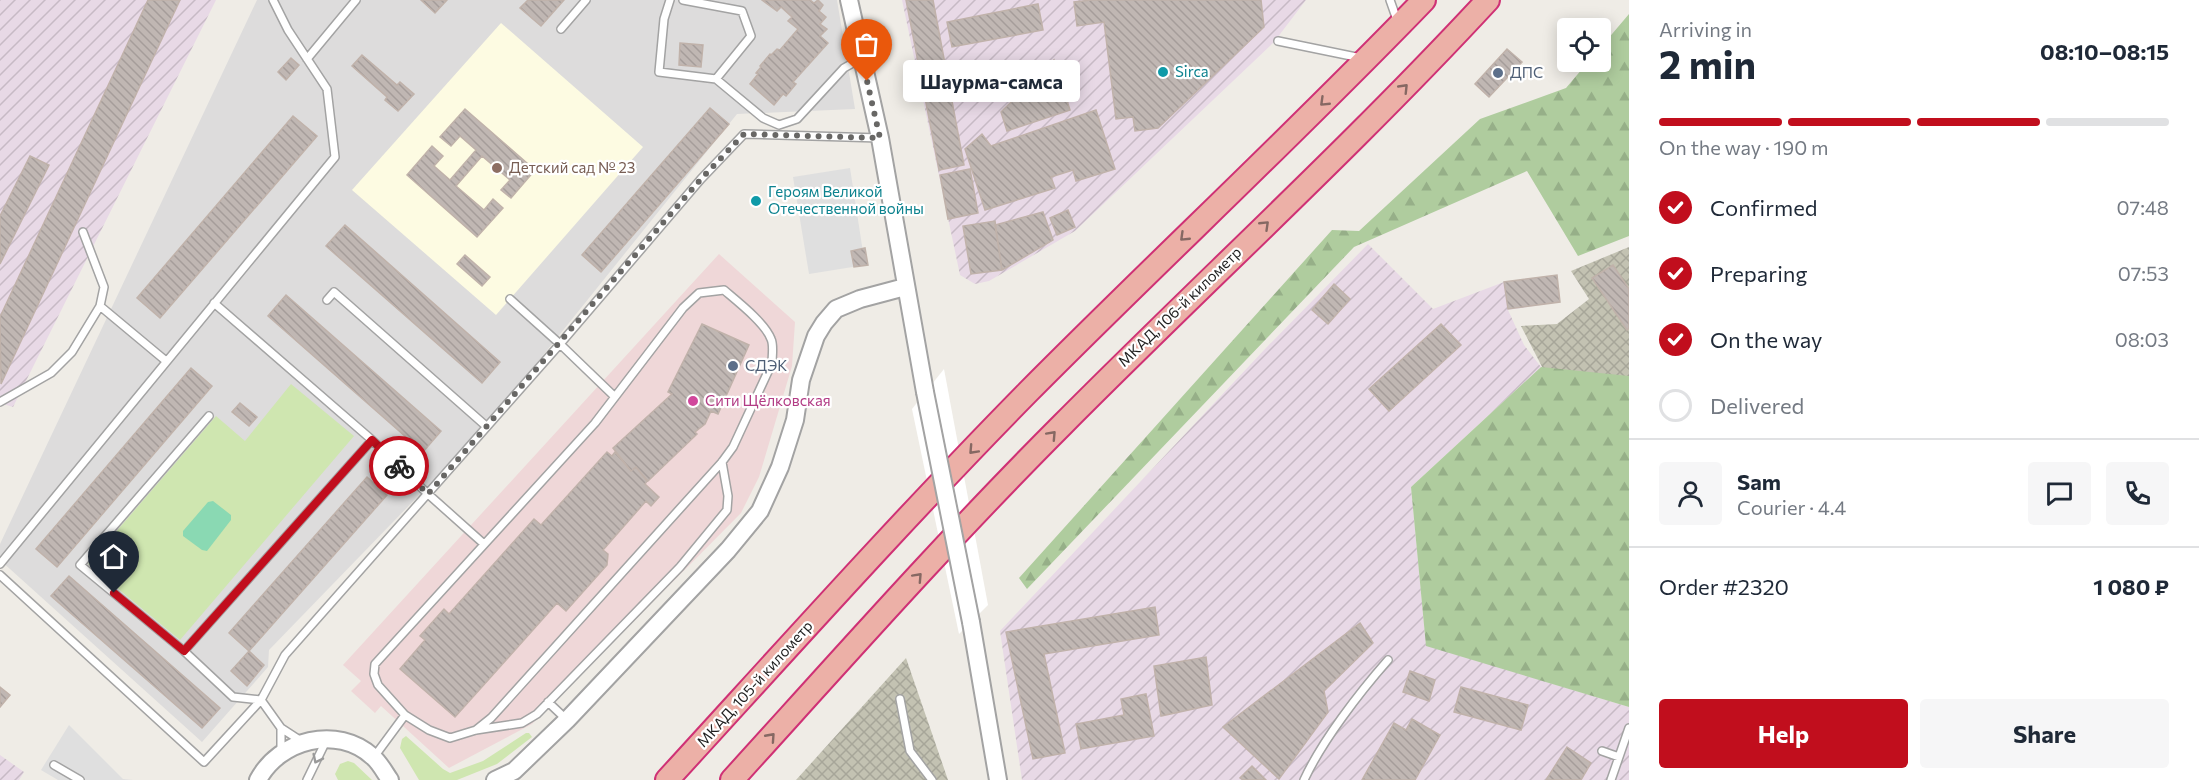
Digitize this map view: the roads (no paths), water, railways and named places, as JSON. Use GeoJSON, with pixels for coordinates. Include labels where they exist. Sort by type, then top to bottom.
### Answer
{"type":"FeatureCollection","features":[{"type":"Feature","properties":{"kind":"highway"},"geometry":{"type":"LineString","coordinates":[[1367,59],[1424,0]]}},
{"type":"Feature","properties":{"kind":"highway","name":"МКАД, 106-й километр"},"geometry":{"type":"LineString","coordinates":[[732,780],[1059,427],[1180,306],[1383,110],[1488,0]]}},
{"type":"Feature","properties":{"kind":"highway","name":"МКАД, 105-й километр"},"geometry":{"type":"LineString","coordinates":[[667,780],[1026,394],[1367,59]]}},
{"type":"Feature","properties":{"kind":"street"},"geometry":{"type":"LineString","coordinates":[[849,0],[880,138],[905,287],[971,622],[998,780]]}},
{"type":"Feature","properties":{"kind":"street"},"geometry":{"type":"LineString","coordinates":[[495,780],[514,771],[567,720],[728,550],[760,511],[780,467],[795,420],[801,380],[816,336],[824,323],[836,309],[882,292],[905,287]]}},
{"type":"Feature","properties":{"kind":"street"},"geometry":{"type":"LineString","coordinates":[[258,780],[264,768],[281,752],[302,742],[327,739],[352,744],[373,757],[390,780]]}},
{"type":"Feature","properties":{"kind":"lane"},"geometry":{"type":"LineString","coordinates":[[0,564],[335,157],[327,89],[288,30],[273,0]]}},
{"type":"Feature","properties":{"kind":"lane"},"geometry":{"type":"LineString","coordinates":[[307,59],[356,0]]}},
{"type":"Feature","properties":{"kind":"lane"},"geometry":{"type":"LineString","coordinates":[[561,29],[586,0]]}},
{"type":"Feature","properties":{"kind":"lane"},"geometry":{"type":"LineString","coordinates":[[670,0],[664,19],[659,72],[716,79],[763,118],[779,124],[797,119],[844,68],[862,58]]}},
{"type":"Feature","properties":{"kind":"lane"},"geometry":{"type":"LineString","coordinates":[[683,0],[742,11],[751,36],[716,79]]}},
{"type":"Feature","properties":{"kind":"lane"},"geometry":{"type":"LineString","coordinates":[[1390,0],[1399,26]]}},
{"type":"Feature","properties":{"kind":"lane"},"geometry":{"type":"LineString","coordinates":[[1278,41],[1367,59]]}},
{"type":"Feature","properties":{"kind":"lane"},"geometry":{"type":"LineString","coordinates":[[0,575],[204,762],[261,700],[285,655],[560,344],[701,179],[744,134],[880,138]]}},
{"type":"Feature","properties":{"kind":"lane"},"geometry":{"type":"LineString","coordinates":[[0,402],[51,373],[72,352],[100,306],[104,287],[82,232]]}},
{"type":"Feature","properties":{"kind":"lane"},"geometry":{"type":"LineString","coordinates":[[476,730],[491,718],[733,447],[772,363],[772,348],[771,339],[751,313],[724,290],[699,293],[683,308],[595,423],[375,664],[374,674],[378,685],[405,715],[429,730],[450,738],[476,730],[522,723],[537,714],[680,567],[727,510],[728,496],[722,462]]}},
{"type":"Feature","properties":{"kind":"lane"},"geometry":{"type":"LineString","coordinates":[[327,300],[334,292],[486,426]]}},
{"type":"Feature","properties":{"kind":"lane"},"geometry":{"type":"LineString","coordinates":[[510,299],[615,397]]}},
{"type":"Feature","properties":{"kind":"lane"},"geometry":{"type":"LineString","coordinates":[[214,303],[372,440],[484,544]]}},
{"type":"Feature","properties":{"kind":"lane"},"geometry":{"type":"LineString","coordinates":[[100,306],[166,360]]}},
{"type":"Feature","properties":{"kind":"lane"},"geometry":{"type":"LineString","coordinates":[[209,416],[80,565],[184,651],[233,697],[261,700],[281,728],[302,742]]}},
{"type":"Feature","properties":{"kind":"lane"},"geometry":{"type":"LineString","coordinates":[[184,651],[372,440]]}},
{"type":"Feature","properties":{"kind":"lane"},"geometry":{"type":"LineString","coordinates":[[1304,780],[1311,765],[1366,685],[1388,660]]}},
{"type":"Feature","properties":{"kind":"lane"},"geometry":{"type":"LineString","coordinates":[[900,699],[910,751],[932,780]]}},
{"type":"Feature","properties":{"kind":"lane"},"geometry":{"type":"LineString","coordinates":[[548,702],[567,720]]}},
{"type":"Feature","properties":{"kind":"lane"},"geometry":{"type":"LineString","coordinates":[[373,757],[405,715]]}},
{"type":"Feature","properties":{"kind":"lane"},"geometry":{"type":"LineString","coordinates":[[281,728],[281,752]]}},
{"type":"Feature","properties":{"kind":"lane"},"geometry":{"type":"LineString","coordinates":[[1611,780],[1619,757],[1626,749],[1629,728]]}},
{"type":"Feature","properties":{"kind":"lane"},"geometry":{"type":"LineString","coordinates":[[307,780],[327,739]]}},
{"type":"Feature","properties":{"kind":"lane"},"geometry":{"type":"LineString","coordinates":[[1602,751],[1619,757]]}},
{"type":"Feature","properties":{"kind":"lane"},"geometry":{"type":"LineString","coordinates":[[54,765],[80,780]]}},
{"type":"Feature","properties":{"kind":"place","name":"Sirca"},"geometry":{"type":"Point","coordinates":[1163,72]}},
{"type":"Feature","properties":{"kind":"place","name":"ДПС"},"geometry":{"type":"Point","coordinates":[1498,73]}},
{"type":"Feature","properties":{"kind":"place","name":"Шаурма-самса"},"geometry":{"type":"Point","coordinates":[867,81]}},
{"type":"Feature","properties":{"kind":"place","name":"Детский сад № 23"},"geometry":{"type":"Point","coordinates":[497,168]}},
{"type":"Feature","properties":{"kind":"place","name":"Героям Великой Отечественной войны"},"geometry":{"type":"Point","coordinates":[756,201]}},
{"type":"Feature","properties":{"kind":"place","name":"СДЭК"},"geometry":{"type":"Point","coordinates":[733,366]}},
{"type":"Feature","properties":{"kind":"place","name":"Сити Щёлковская"},"geometry":{"type":"Point","coordinates":[693,401]}}]}
